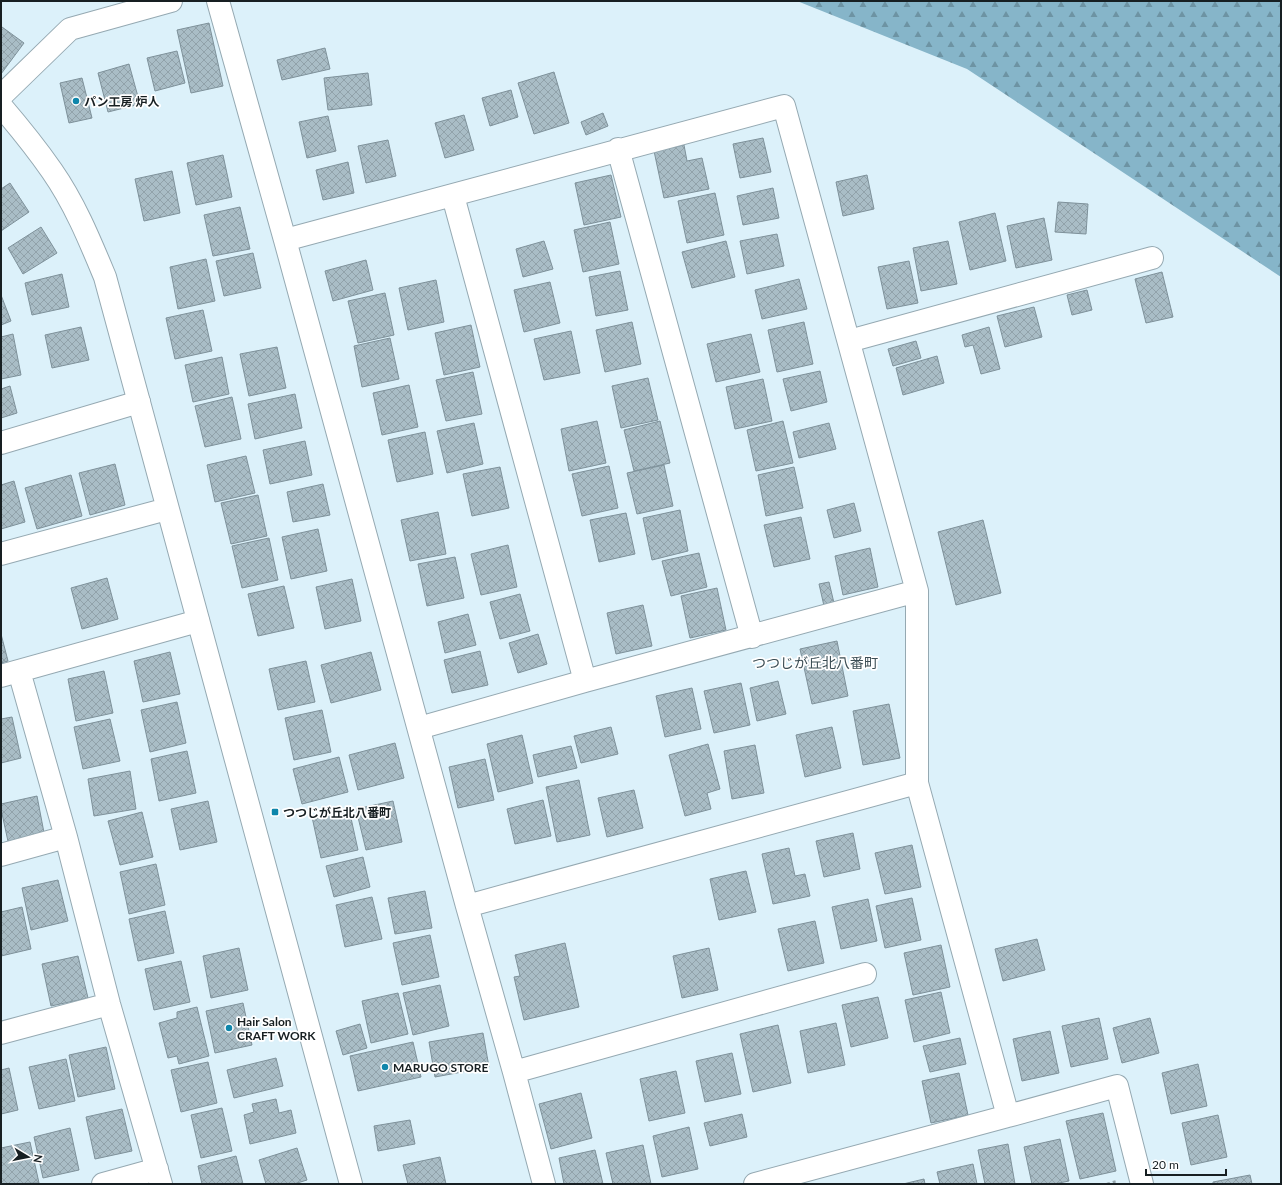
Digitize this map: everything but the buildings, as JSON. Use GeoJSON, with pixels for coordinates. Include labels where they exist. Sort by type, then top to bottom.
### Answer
{"type":"FeatureCollection","features":[{"type":"Feature","properties":{"kind":"street"},"geometry":{"type":"LineString","coordinates":[[1,96],[70,29],[171,1]]}},
{"type":"Feature","properties":{"kind":"street"},"geometry":{"type":"LineString","coordinates":[[218,1],[544,1184]]}},
{"type":"Feature","properties":{"kind":"street"},"geometry":{"type":"LineString","coordinates":[[1,106],[28,137],[53,172],[90,239],[105,277],[351,1184]]}},
{"type":"Feature","properties":{"kind":"street"},"geometry":{"type":"LineString","coordinates":[[285,240],[453,196],[618,149],[784,106],[917,591],[917,783],[1008,1116]]}},
{"type":"Feature","properties":{"kind":"street"},"geometry":{"type":"LineString","coordinates":[[618,149],[752,637]]}},
{"type":"Feature","properties":{"kind":"street"},"geometry":{"type":"LineString","coordinates":[[453,196],[585,681]]}},
{"type":"Feature","properties":{"kind":"street"},"geometry":{"type":"LineString","coordinates":[[849,341],[1152,258]]}},
{"type":"Feature","properties":{"kind":"street"},"geometry":{"type":"LineString","coordinates":[[1,443],[139,402]]}},
{"type":"Feature","properties":{"kind":"street"},"geometry":{"type":"LineString","coordinates":[[1,554],[167,509]]}},
{"type":"Feature","properties":{"kind":"street"},"geometry":{"type":"LineString","coordinates":[[419,728],[585,681],[752,637],[917,591]]}},
{"type":"Feature","properties":{"kind":"street"},"geometry":{"type":"LineString","coordinates":[[103,1184],[159,1177],[109,1004],[66,837],[10,673],[198,621]]}},
{"type":"Feature","properties":{"kind":"street"},"geometry":{"type":"LineString","coordinates":[[467,906],[917,783]]}},
{"type":"Feature","properties":{"kind":"street"},"geometry":{"type":"LineString","coordinates":[[1,855],[66,837]]}},
{"type":"Feature","properties":{"kind":"street"},"geometry":{"type":"LineString","coordinates":[[514,1072],[865,974]]}},
{"type":"Feature","properties":{"kind":"street"},"geometry":{"type":"LineString","coordinates":[[1,1033],[109,1004]]}},
{"type":"Feature","properties":{"kind":"street"},"geometry":{"type":"LineString","coordinates":[[755,1184],[1117,1086],[1142,1184]]}},
{"type":"Feature","properties":{"kind":"green space"},"geometry":{"type":"Polygon","coordinates":[[[797,1],[1281,1],[1281,277],[967,69],[797,1]]]}},
{"type":"Feature","properties":{"kind":"place","name":"パン工房 炉人"},"geometry":{"type":"Point","coordinates":[76,101]}},
{"type":"Feature","properties":{"kind":"place","name":"つつじが丘北八番町"},"geometry":{"type":"Point","coordinates":[275,812]}},
{"type":"Feature","properties":{"kind":"place","name":"Hair Salon CRAFT WORK"},"geometry":{"type":"Point","coordinates":[229,1028]}},
{"type":"Feature","properties":{"kind":"place","name":"MARUGO STORE"},"geometry":{"type":"Point","coordinates":[385,1067]}},
{"type":"Feature","properties":{"kind":"district","name":"つつじが丘北八番町"},"geometry":{"type":"Point","coordinates":[815,662]}}]}
